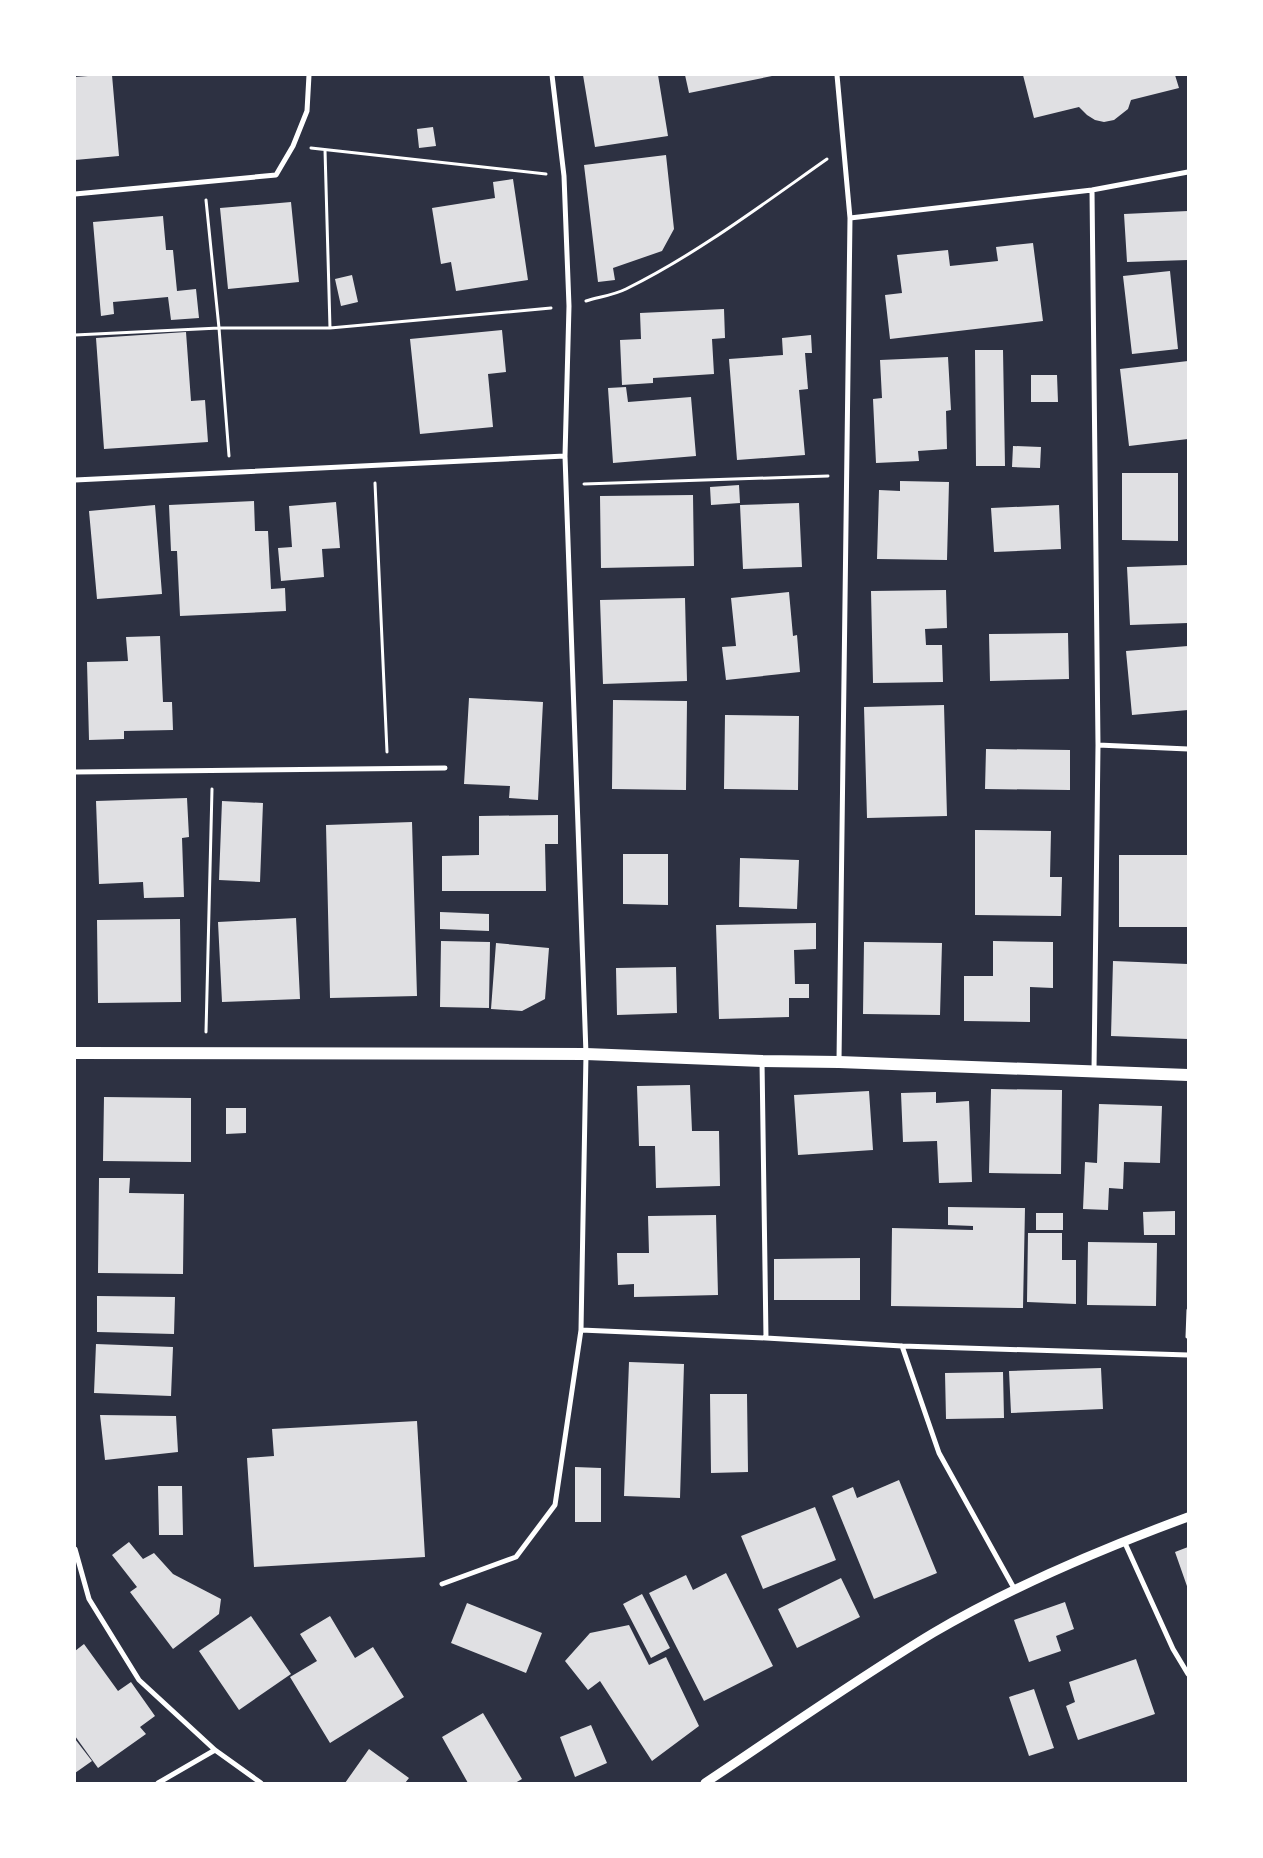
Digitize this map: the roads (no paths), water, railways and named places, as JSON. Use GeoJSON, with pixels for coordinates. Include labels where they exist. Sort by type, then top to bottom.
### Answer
{"type":"FeatureCollection","features":[{"type":"Feature","properties":{"kind":"main road"},"geometry":{"type":"LineString","coordinates":[[75,1053],[586,1054],[1188,1074]]}},
{"type":"Feature","properties":{"kind":"street"},"geometry":{"type":"LineString","coordinates":[[75,194],[276,175],[292,146],[307,111],[309,75]]}},
{"type":"Feature","properties":{"kind":"street"},"geometry":{"type":"LineString","coordinates":[[442,1584],[516,1557],[555,1505],[581,1330],[586,1054],[565,456],[569,306],[564,176],[552,75]]}},
{"type":"Feature","properties":{"kind":"street"},"geometry":{"type":"LineString","coordinates":[[837,75],[850,218],[839,1062]]}},
{"type":"Feature","properties":{"kind":"street"},"geometry":{"type":"LineString","coordinates":[[850,218],[1092,190],[1188,172]]}},
{"type":"Feature","properties":{"kind":"street"},"geometry":{"type":"LineString","coordinates":[[1092,190],[1098,745],[1094,1071]]}},
{"type":"Feature","properties":{"kind":"street"},"geometry":{"type":"LineString","coordinates":[[75,480],[565,456]]}},
{"type":"Feature","properties":{"kind":"street"},"geometry":{"type":"LineString","coordinates":[[1098,745],[1188,749]]}},
{"type":"Feature","properties":{"kind":"street"},"geometry":{"type":"LineString","coordinates":[[75,772],[445,768]]}},
{"type":"Feature","properties":{"kind":"street"},"geometry":{"type":"LineString","coordinates":[[762,1061],[766,1338]]}},
{"type":"Feature","properties":{"kind":"street"},"geometry":{"type":"LineString","coordinates":[[581,1330],[902,1346],[1187,1355]]}},
{"type":"Feature","properties":{"kind":"street"},"geometry":{"type":"LineString","coordinates":[[902,1346],[939,1453],[1015,1590]]}},
{"type":"Feature","properties":{"kind":"street"},"geometry":{"type":"LineString","coordinates":[[705,1783],[934,1633],[1015,1590],[1124,1541],[1188,1517]]}},
{"type":"Feature","properties":{"kind":"street"},"geometry":{"type":"LineString","coordinates":[[1124,1541],[1173,1649],[1188,1674]]}},
{"type":"Feature","properties":{"kind":"street"},"geometry":{"type":"LineString","coordinates":[[75,1549],[89,1599],[139,1680],[215,1750],[261,1783]]}},
{"type":"Feature","properties":{"kind":"street"},"geometry":{"type":"LineString","coordinates":[[158,1783],[215,1750]]}}]}
